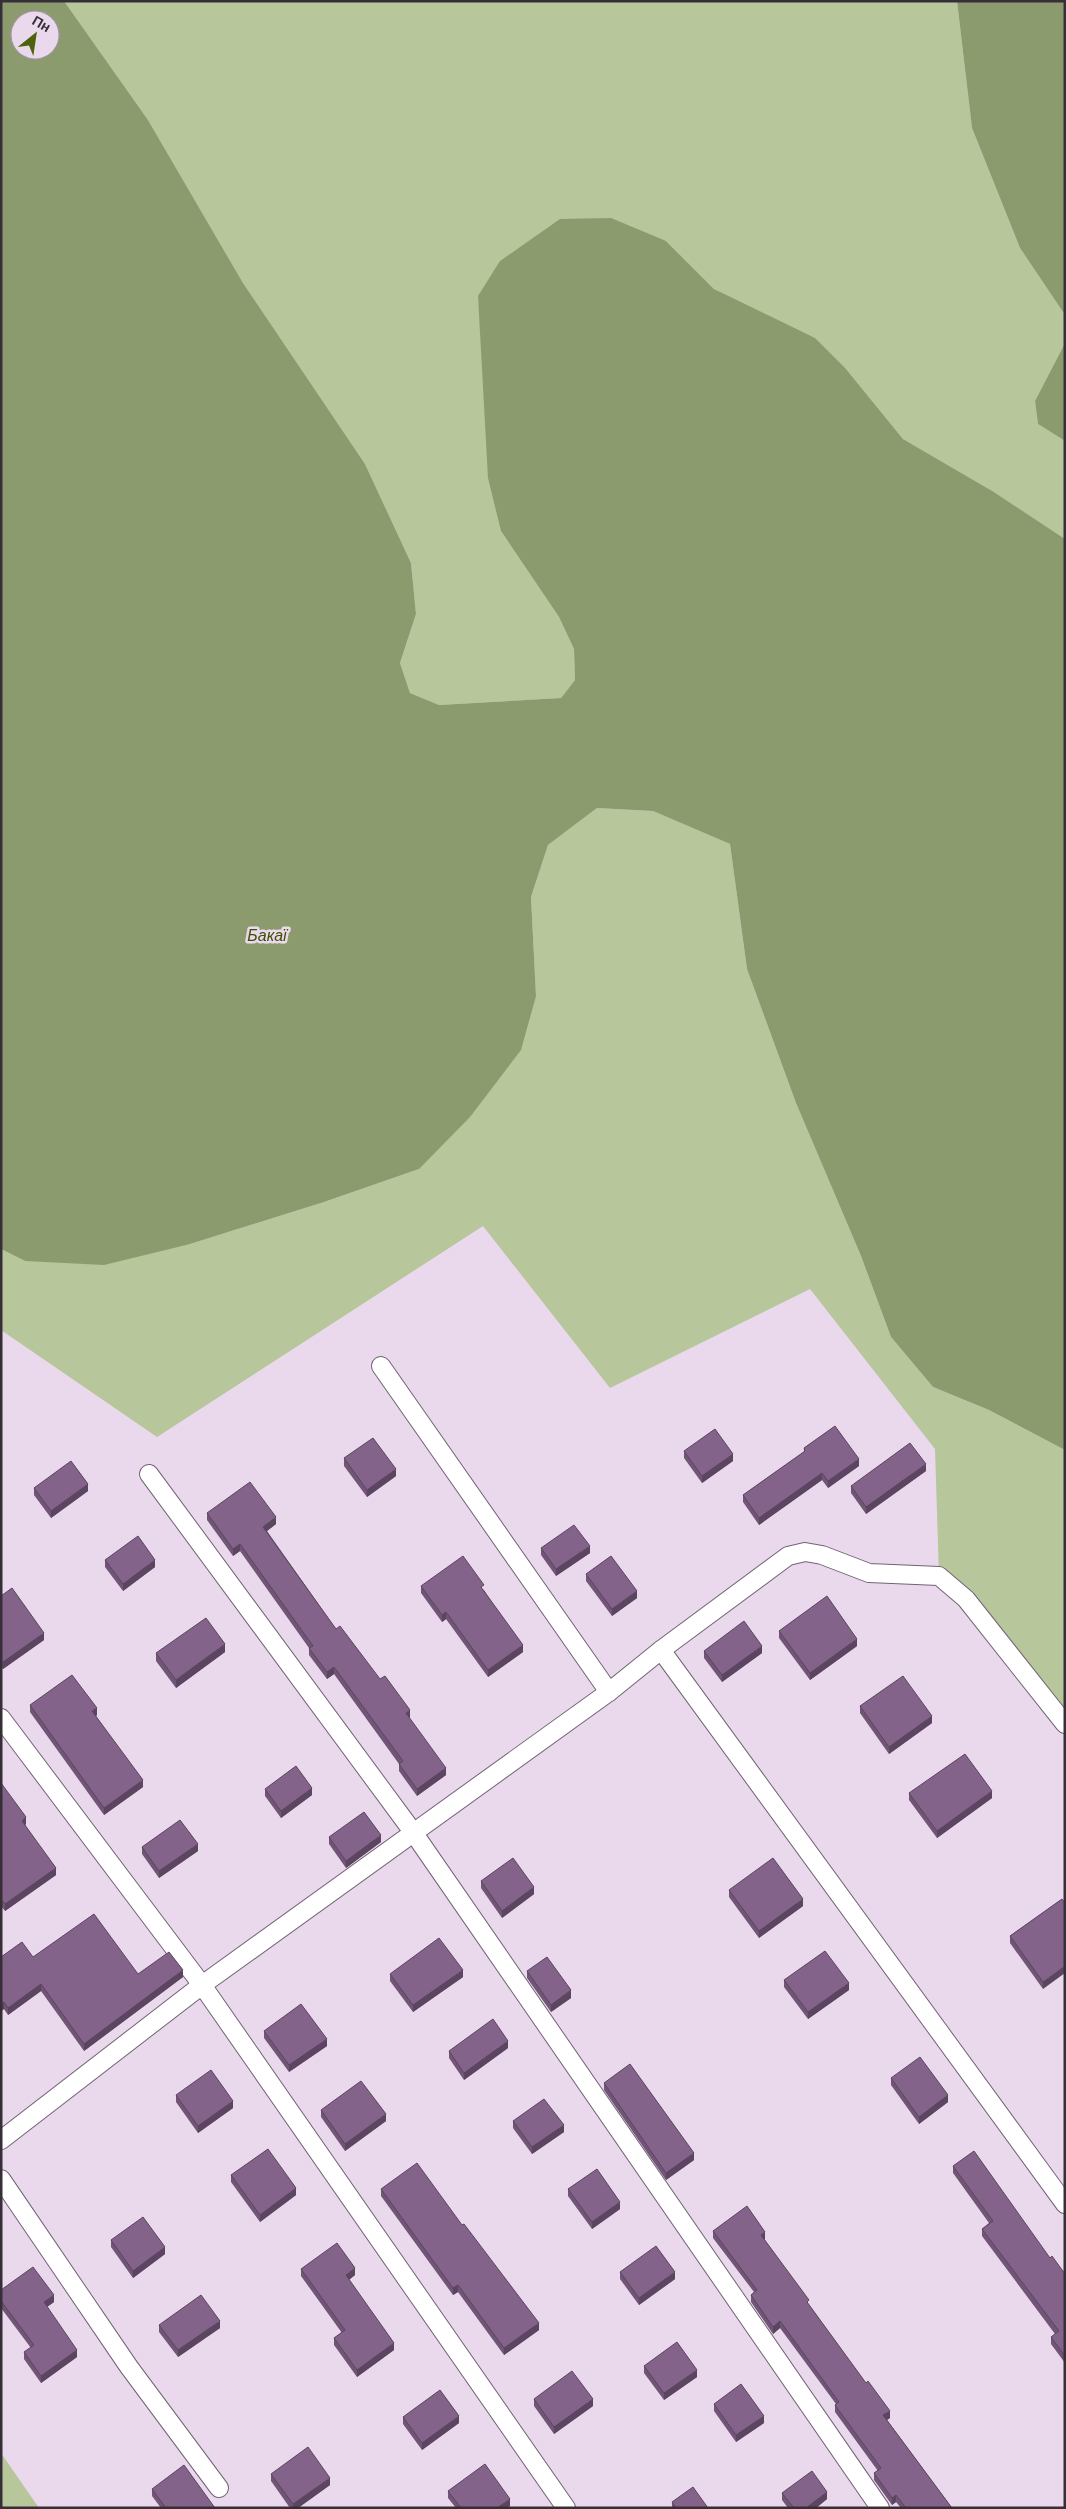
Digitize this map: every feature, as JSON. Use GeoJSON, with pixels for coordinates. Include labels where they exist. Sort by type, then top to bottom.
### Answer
{"type":"FeatureCollection","features":[{"type":"Feature","properties":{"kind":"lane"},"geometry":{"type":"LineString","coordinates":[[381,1366],[609,1692]]}},
{"type":"Feature","properties":{"kind":"lane"},"geometry":{"type":"LineString","coordinates":[[149,1474],[413,1832],[880,2508]]}},
{"type":"Feature","properties":{"kind":"lane"},"geometry":{"type":"LineString","coordinates":[[1,2140],[202,1984],[609,1692],[661,1650],[788,1556],[806,1552],[822,1555],[869,1573],[939,1576],[966,1599],[1065,1724]]}},
{"type":"Feature","properties":{"kind":"lane"},"geometry":{"type":"LineString","coordinates":[[661,1650],[1065,2204]]}},
{"type":"Feature","properties":{"kind":"lane"},"geometry":{"type":"LineString","coordinates":[[1,1718],[202,1984],[566,2508]]}},
{"type":"Feature","properties":{"kind":"lane"},"geometry":{"type":"LineString","coordinates":[[1,2180],[129,2368],[220,2488]]}},
{"type":"Feature","properties":{"kind":"shaded area"},"geometry":{"type":"Polygon","coordinates":[[[64,1],[957,1],[972,128],[1020,248],[1065,315],[1065,343],[1035,401],[1038,424],[1065,441],[1065,539],[994,492],[903,439],[846,369],[760,313],[714,289],[666,241],[478,296],[501,531],[559,617],[574,649],[575,680],[561,698],[439,705],[410,693],[400,663],[416,614],[411,563],[365,464],[243,283],[148,120],[64,1]]]}},
{"type":"Feature","properties":{"kind":"shaded area"},"geometry":{"type":"Polygon","coordinates":[[[597,808],[653,811],[730,844],[747,969],[796,1103],[861,1256],[891,1337],[933,1387],[989,1410],[1065,1450],[1065,1724],[939,1576],[935,1449],[810,1289],[610,1388],[483,1226],[157,1437],[1,1330],[1,1249],[25,1261],[190,1244],[324,1202],[419,1169],[536,996],[531,897],[548,845],[597,808]]]}},
{"type":"Feature","properties":{"kind":"shaded area"},"geometry":{"type":"Polygon","coordinates":[[[1,2453],[39,2508],[1,2508],[1,2453]]]}},
{"type":"Feature","properties":{"kind":"water","name":"Бакаї"},"geometry":{"type":"Polygon","coordinates":[[[1,1],[64,1],[148,120],[243,283],[365,464],[411,563],[416,614],[400,663],[410,693],[439,705],[561,698],[575,680],[574,649],[559,617],[501,531],[488,478],[478,296],[500,261],[560,219],[611,218],[666,241],[714,289],[815,338],[846,369],[903,439],[994,492],[1065,539],[1065,1450],[989,1410],[933,1387],[891,1337],[861,1256],[796,1103],[747,969],[730,844],[653,811],[597,808],[548,845],[531,897],[536,996],[521,1050],[470,1117],[419,1169],[324,1202],[190,1244],[104,1265],[25,1261],[1,1249],[1,1]]]}},
{"type":"Feature","properties":{"kind":"water"},"geometry":{"type":"Polygon","coordinates":[[[957,1],[1065,1],[1065,315],[1020,248],[972,128],[957,1]]]}},
{"type":"Feature","properties":{"kind":"water"},"geometry":{"type":"Polygon","coordinates":[[[1065,343],[1065,441],[1038,424],[1035,401],[1065,343]]]}},
{"type":"Feature","properties":{"kind":"building"},"geometry":{"type":"Polygon","coordinates":[[[835,1426],[859,1459],[828,1481],[822,1473],[759,1518],[743,1495],[805,1451],[804,1448],[835,1426]]]}},
{"type":"Feature","properties":{"kind":"building"},"geometry":{"type":"Polygon","coordinates":[[[715,1429],[733,1454],[702,1476],[684,1451],[715,1429]]]}},
{"type":"Feature","properties":{"kind":"building"},"geometry":{"type":"Polygon","coordinates":[[[373,1438],[396,1469],[367,1490],[344,1458],[373,1438]]]}},
{"type":"Feature","properties":{"kind":"building"},"geometry":{"type":"Polygon","coordinates":[[[910,1443],[926,1464],[866,1507],[851,1486],[910,1443]]]}},
{"type":"Feature","properties":{"kind":"building"},"geometry":{"type":"Polygon","coordinates":[[[71,1461],[88,1484],[51,1511],[34,1488],[71,1461]]]}},
{"type":"Feature","properties":{"kind":"building"},"geometry":{"type":"Polygon","coordinates":[[[250,1482],[276,1517],[263,1527],[336,1629],[340,1626],[380,1679],[385,1676],[410,1710],[406,1713],[446,1768],[417,1789],[399,1764],[403,1761],[334,1667],[327,1672],[309,1648],[313,1646],[240,1544],[233,1549],[207,1513],[250,1482]]]}},
{"type":"Feature","properties":{"kind":"building"},"geometry":{"type":"Polygon","coordinates":[[[574,1525],[590,1546],[556,1569],[541,1548],[574,1525]]]}},
{"type":"Feature","properties":{"kind":"building"},"geometry":{"type":"Polygon","coordinates":[[[138,1536],[155,1560],[123,1584],[105,1560],[138,1536]]]}},
{"type":"Feature","properties":{"kind":"building"},"geometry":{"type":"Polygon","coordinates":[[[463,1556],[484,1585],[481,1587],[523,1645],[488,1670],[446,1612],[442,1615],[421,1586],[463,1556]]]}},
{"type":"Feature","properties":{"kind":"building"},"geometry":{"type":"Polygon","coordinates":[[[611,1556],[637,1591],[612,1609],[586,1574],[611,1556]]]}},
{"type":"Feature","properties":{"kind":"building"},"geometry":{"type":"Polygon","coordinates":[[[12,1588],[44,1633],[3,1662],[1,1660],[1,1596],[12,1588]]]}},
{"type":"Feature","properties":{"kind":"building"},"geometry":{"type":"Polygon","coordinates":[[[827,1596],[857,1639],[810,1673],[779,1631],[827,1596]]]}},
{"type":"Feature","properties":{"kind":"building"},"geometry":{"type":"Polygon","coordinates":[[[206,1618],[225,1644],[176,1680],[156,1653],[206,1618]]]}},
{"type":"Feature","properties":{"kind":"building"},"geometry":{"type":"Polygon","coordinates":[[[744,1621],[762,1646],[722,1675],[704,1651],[744,1621]]]}},
{"type":"Feature","properties":{"kind":"building"},"geometry":{"type":"Polygon","coordinates":[[[72,1675],[97,1708],[92,1711],[143,1780],[104,1808],[30,1705],[72,1675]]]}},
{"type":"Feature","properties":{"kind":"building"},"geometry":{"type":"Polygon","coordinates":[[[903,1676],[932,1716],[889,1747],[860,1706],[903,1676]]]}},
{"type":"Feature","properties":{"kind":"building"},"geometry":{"type":"Polygon","coordinates":[[[965,1754],[992,1791],[937,1831],[909,1793],[965,1754]]]}},
{"type":"Feature","properties":{"kind":"building"},"geometry":{"type":"Polygon","coordinates":[[[296,1766],[312,1788],[281,1811],[265,1789],[296,1766]]]}},
{"type":"Feature","properties":{"kind":"building"},"geometry":{"type":"Polygon","coordinates":[[[1,1783],[26,1817],[22,1821],[56,1868],[5,1904],[1,1899],[1,1783]]]}},
{"type":"Feature","properties":{"kind":"building"},"geometry":{"type":"Polygon","coordinates":[[[364,1812],[381,1835],[346,1861],[329,1837],[364,1812]]]}},
{"type":"Feature","properties":{"kind":"building"},"geometry":{"type":"Polygon","coordinates":[[[180,1820],[198,1844],[159,1871],[142,1847],[180,1820]]]}},
{"type":"Feature","properties":{"kind":"building"},"geometry":{"type":"Polygon","coordinates":[[[513,1858],[534,1887],[502,1911],[481,1881],[513,1858]]]}},
{"type":"Feature","properties":{"kind":"building"},"geometry":{"type":"Polygon","coordinates":[[[773,1858],[803,1899],[759,1931],[729,1890],[773,1858]]]}},
{"type":"Feature","properties":{"kind":"building"},"geometry":{"type":"Polygon","coordinates":[[[1062,1899],[1065,1903],[1065,1966],[1043,1982],[1010,1936],[1062,1899]]]}},
{"type":"Feature","properties":{"kind":"building"},"geometry":{"type":"Polygon","coordinates":[[[94,1914],[138,1974],[169,1952],[183,1970],[84,2044],[41,1984],[8,2008],[4,2002],[1,2004],[1,1957],[22,1942],[33,1957],[94,1914]]]}},
{"type":"Feature","properties":{"kind":"building"},"geometry":{"type":"Polygon","coordinates":[[[439,1938],[463,1970],[413,2005],[390,1974],[439,1938]]]}},
{"type":"Feature","properties":{"kind":"building"},"geometry":{"type":"Polygon","coordinates":[[[825,1951],[849,1983],[808,2012],[784,1980],[825,1951]]]}},
{"type":"Feature","properties":{"kind":"building"},"geometry":{"type":"Polygon","coordinates":[[[547,1957],[571,1990],[551,2005],[527,1971],[547,1957]]]}},
{"type":"Feature","properties":{"kind":"building"},"geometry":{"type":"Polygon","coordinates":[[[301,2004],[327,2039],[289,2065],[264,2031],[301,2004]]]}},
{"type":"Feature","properties":{"kind":"building"},"geometry":{"type":"Polygon","coordinates":[[[493,2019],[508,2041],[464,2073],[449,2051],[493,2019]]]}},
{"type":"Feature","properties":{"kind":"building"},"geometry":{"type":"Polygon","coordinates":[[[920,2057],[948,2095],[919,2117],[891,2078],[920,2057]]]}},
{"type":"Feature","properties":{"kind":"building"},"geometry":{"type":"Polygon","coordinates":[[[630,2064],[694,2153],[666,2173],[604,2083],[630,2064]]]}},
{"type":"Feature","properties":{"kind":"building"},"geometry":{"type":"Polygon","coordinates":[[[211,2070],[233,2101],[198,2126],[176,2095],[211,2070]]]}},
{"type":"Feature","properties":{"kind":"building"},"geometry":{"type":"Polygon","coordinates":[[[361,2081],[386,2114],[345,2144],[321,2110],[361,2081]]]}},
{"type":"Feature","properties":{"kind":"building"},"geometry":{"type":"Polygon","coordinates":[[[544,2099],[564,2125],[532,2147],[513,2121],[544,2099]]]}},
{"type":"Feature","properties":{"kind":"building"},"geometry":{"type":"Polygon","coordinates":[[[268,2149],[296,2188],[260,2215],[231,2175],[268,2149]]]}},
{"type":"Feature","properties":{"kind":"building"},"geometry":{"type":"Polygon","coordinates":[[[974,2151],[1050,2258],[1052,2256],[1065,2274],[1065,2356],[1051,2337],[1059,2331],[982,2229],[993,2221],[953,2166],[974,2151]]]}},
{"type":"Feature","properties":{"kind":"building"},"geometry":{"type":"Polygon","coordinates":[[[417,2163],[462,2225],[464,2224],[539,2323],[504,2348],[458,2285],[453,2288],[381,2189],[417,2163]]]}},
{"type":"Feature","properties":{"kind":"building"},"geometry":{"type":"Polygon","coordinates":[[[597,2169],[620,2202],[592,2222],[568,2189],[597,2169]]]}},
{"type":"Feature","properties":{"kind":"building"},"geometry":{"type":"Polygon","coordinates":[[[747,2206],[765,2232],[761,2235],[809,2300],[807,2302],[866,2383],[868,2381],[890,2411],[883,2415],[952,2508],[906,2508],[896,2495],[892,2498],[874,2473],[881,2468],[835,2405],[839,2402],[780,2321],[773,2327],[751,2295],[757,2290],[713,2231],[747,2206]]]}},
{"type":"Feature","properties":{"kind":"building"},"geometry":{"type":"Polygon","coordinates":[[[143,2217],[165,2247],[133,2271],[111,2240],[143,2217]]]}},
{"type":"Feature","properties":{"kind":"building"},"geometry":{"type":"Polygon","coordinates":[[[337,2243],[355,2268],[346,2275],[394,2343],[357,2370],[334,2338],[345,2330],[301,2269],[337,2243]]]}},
{"type":"Feature","properties":{"kind":"building"},"geometry":{"type":"Polygon","coordinates":[[[656,2246],[675,2272],[639,2298],[620,2272],[656,2246]]]}},
{"type":"Feature","properties":{"kind":"building"},"geometry":{"type":"Polygon","coordinates":[[[33,2267],[54,2295],[44,2302],[77,2350],[41,2376],[24,2352],[34,2345],[1,2301],[1,2290],[33,2267]]]}},
{"type":"Feature","properties":{"kind":"building"},"geometry":{"type":"Polygon","coordinates":[[[201,2295],[220,2321],[178,2350],[159,2325],[201,2295]]]}},
{"type":"Feature","properties":{"kind":"building"},"geometry":{"type":"Polygon","coordinates":[[[677,2342],[697,2370],[664,2393],[644,2366],[677,2342]]]}},
{"type":"Feature","properties":{"kind":"building"},"geometry":{"type":"Polygon","coordinates":[[[572,2371],[593,2399],[554,2427],[534,2399],[572,2371]]]}},
{"type":"Feature","properties":{"kind":"building"},"geometry":{"type":"Polygon","coordinates":[[[741,2384],[764,2416],[736,2435],[714,2404],[741,2384]]]}},
{"type":"Feature","properties":{"kind":"building"},"geometry":{"type":"Polygon","coordinates":[[[440,2390],[459,2416],[422,2443],[403,2417],[440,2390]]]}},
{"type":"Feature","properties":{"kind":"building"},"geometry":{"type":"Polygon","coordinates":[[[308,2447],[330,2478],[293,2504],[271,2474],[308,2447]]]}},
{"type":"Feature","properties":{"kind":"building"},"geometry":{"type":"Polygon","coordinates":[[[485,2464],[510,2499],[497,2508],[461,2508],[448,2491],[485,2464]]]}},
{"type":"Feature","properties":{"kind":"building"},"geometry":{"type":"Polygon","coordinates":[[[184,2465],[215,2508],[166,2508],[152,2489],[184,2465]]]}},
{"type":"Feature","properties":{"kind":"building"},"geometry":{"type":"Polygon","coordinates":[[[812,2471],[827,2492],[806,2508],[794,2508],[782,2493],[812,2471]]]}},
{"type":"Feature","properties":{"kind":"building"},"geometry":{"type":"Polygon","coordinates":[[[693,2487],[708,2508],[676,2508],[672,2502],[693,2487]]]}}]}
